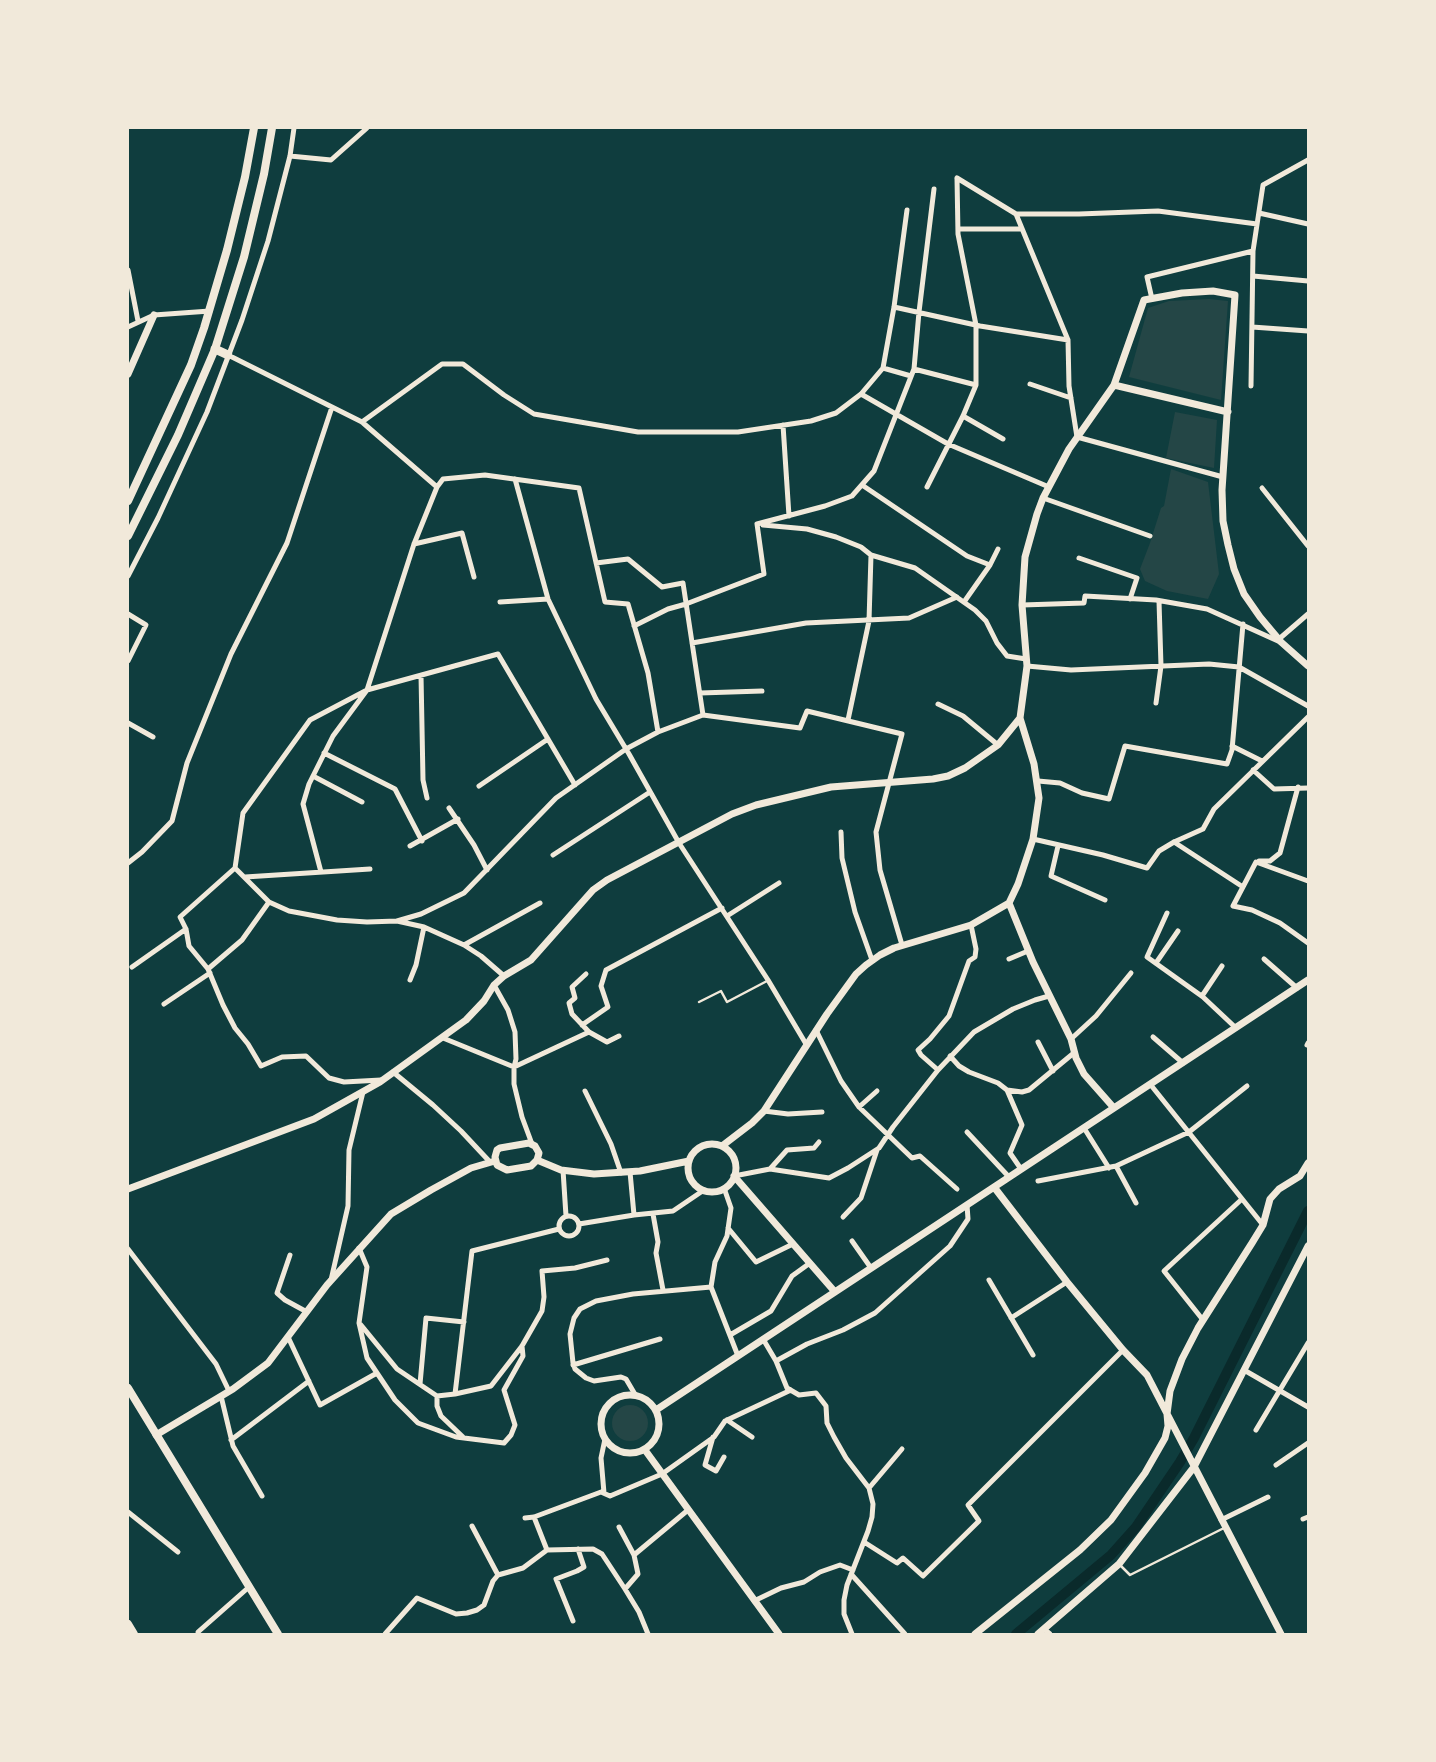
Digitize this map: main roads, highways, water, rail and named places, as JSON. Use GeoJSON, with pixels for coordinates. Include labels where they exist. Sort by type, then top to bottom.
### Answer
{"type":"FeatureCollection","features":[{"type":"Feature","properties":{"kind":"main road"},"geometry":{"type":"LineString","coordinates":[[128,501],[191,366],[210,311],[241,195],[254,128]]}},
{"type":"Feature","properties":{"kind":"main road"},"geometry":{"type":"LineString","coordinates":[[128,536],[178,435],[215,349],[236,288],[264,174],[272,128]]}},
{"type":"Feature","properties":{"kind":"main road"},"geometry":{"type":"LineString","coordinates":[[215,349],[228,355]]}},
{"type":"Feature","properties":{"kind":"main road"},"geometry":{"type":"LineString","coordinates":[[128,1388],[278,1634]]}},
{"type":"Feature","properties":{"kind":"main road"},"geometry":{"type":"LineString","coordinates":[[128,1624],[134,1634]]}},
{"type":"Feature","properties":{"kind":"waterway"},"geometry":{"type":"LineString","coordinates":[[1016,1634],[1111,1555],[1136,1527],[1194,1438],[1308,1211]]}}]}
